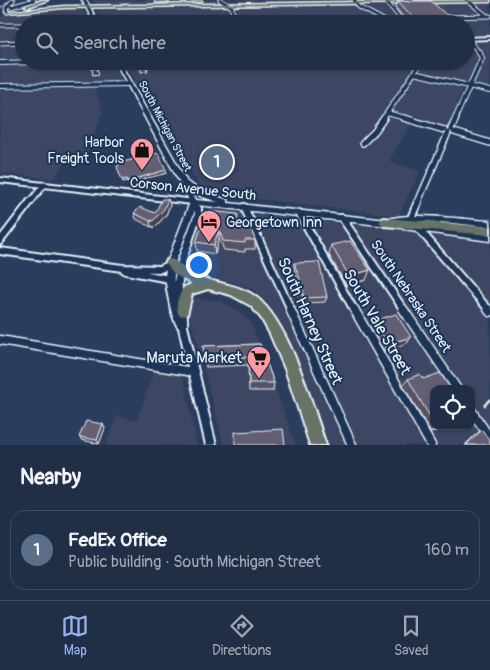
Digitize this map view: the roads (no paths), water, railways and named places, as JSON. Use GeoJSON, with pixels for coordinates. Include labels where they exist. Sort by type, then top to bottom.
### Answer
{"type":"FeatureCollection","features":[{"type":"Feature","properties":{"kind":"highway"},"geometry":{"type":"LineString","coordinates":[[384,222],[490,231]]}},
{"type":"Feature","properties":{"kind":"highway"},"geometry":{"type":"LineString","coordinates":[[171,263],[174,277],[211,284],[243,294],[256,303],[268,318],[280,340],[318,445]]}},
{"type":"Feature","properties":{"kind":"highway"},"geometry":{"type":"LineString","coordinates":[[183,311],[184,296],[188,290],[211,284]]}},
{"type":"Feature","properties":{"kind":"main road"},"geometry":{"type":"LineString","coordinates":[[22,7],[46,0]]}},
{"type":"Feature","properties":{"kind":"main road"},"geometry":{"type":"LineString","coordinates":[[84,0],[92,15]]}},
{"type":"Feature","properties":{"kind":"main road"},"geometry":{"type":"LineString","coordinates":[[8,8],[490,0]]}},
{"type":"Feature","properties":{"kind":"main road"},"geometry":{"type":"LineString","coordinates":[[0,14],[8,8],[33,8]]}},
{"type":"Feature","properties":{"kind":"main road","name":"South Michigan Street"},"geometry":{"type":"LineString","coordinates":[[122,70],[194,202]]}},
{"type":"Feature","properties":{"kind":"main road"},"geometry":{"type":"LineString","coordinates":[[183,183],[206,196],[240,207]]}},
{"type":"Feature","properties":{"kind":"main road"},"geometry":{"type":"LineString","coordinates":[[171,263],[194,202]]}},
{"type":"Feature","properties":{"kind":"main road","name":"Corson Avenue South"},"geometry":{"type":"LineString","coordinates":[[194,202],[384,222],[419,229],[490,238]]}},
{"type":"Feature","properties":{"kind":"main road","name":"Corson Avenue South"},"geometry":{"type":"LineString","coordinates":[[384,222],[411,218],[490,224]]}},
{"type":"Feature","properties":{"kind":"street"},"geometry":{"type":"LineString","coordinates":[[8,8],[13,0]]}},
{"type":"Feature","properties":{"kind":"street"},"geometry":{"type":"LineString","coordinates":[[8,8],[34,0]]}},
{"type":"Feature","properties":{"kind":"street"},"geometry":{"type":"LineString","coordinates":[[220,0],[232,7],[233,15]]}},
{"type":"Feature","properties":{"kind":"street"},"geometry":{"type":"LineString","coordinates":[[468,0],[489,16]]}},
{"type":"Feature","properties":{"kind":"street"},"geometry":{"type":"LineString","coordinates":[[355,1],[359,6],[375,15]]}},
{"type":"Feature","properties":{"kind":"street"},"geometry":{"type":"LineString","coordinates":[[386,1],[398,15]]}},
{"type":"Feature","properties":{"kind":"street"},"geometry":{"type":"LineString","coordinates":[[426,1],[432,6]]}},
{"type":"Feature","properties":{"kind":"street"},"geometry":{"type":"LineString","coordinates":[[438,12],[442,15]]}},
{"type":"Feature","properties":{"kind":"street"},"geometry":{"type":"LineString","coordinates":[[475,16],[489,16]]}},
{"type":"Feature","properties":{"kind":"street"},"geometry":{"type":"LineString","coordinates":[[0,25],[15,25]]}},
{"type":"Feature","properties":{"kind":"street"},"geometry":{"type":"LineString","coordinates":[[475,39],[490,38]]}},
{"type":"Feature","properties":{"kind":"street"},"geometry":{"type":"LineString","coordinates":[[0,43],[15,42]]}},
{"type":"Feature","properties":{"kind":"street"},"geometry":{"type":"LineString","coordinates":[[411,218],[482,58],[475,48]]}},
{"type":"Feature","properties":{"kind":"street"},"geometry":{"type":"LineString","coordinates":[[0,63],[15,63]]}},
{"type":"Feature","properties":{"kind":"street"},"geometry":{"type":"LineString","coordinates":[[363,143],[375,131],[416,70]]}},
{"type":"Feature","properties":{"kind":"street"},"geometry":{"type":"LineString","coordinates":[[414,73],[490,91]]}},
{"type":"Feature","properties":{"kind":"street"},"geometry":{"type":"LineString","coordinates":[[0,86],[130,84]]}},
{"type":"Feature","properties":{"kind":"street"},"geometry":{"type":"LineString","coordinates":[[387,113],[490,143]]}},
{"type":"Feature","properties":{"kind":"street","name":"Corson Avenue South"},"geometry":{"type":"LineString","coordinates":[[0,180],[194,202]]}},
{"type":"Feature","properties":{"kind":"street"},"geometry":{"type":"LineString","coordinates":[[0,241],[44,185]]}},
{"type":"Feature","properties":{"kind":"street"},"geometry":{"type":"LineString","coordinates":[[183,326],[179,322],[174,277],[198,214],[198,208],[194,202]]}},
{"type":"Feature","properties":{"kind":"street","name":"South Harney Street"},"geometry":{"type":"LineString","coordinates":[[240,207],[352,445]]}},
{"type":"Feature","properties":{"kind":"street","name":"South Vale Street"},"geometry":{"type":"LineString","coordinates":[[299,213],[432,445]]}},
{"type":"Feature","properties":{"kind":"street","name":"South Nebraska Street"},"geometry":{"type":"LineString","coordinates":[[342,218],[454,385]]}},
{"type":"Feature","properties":{"kind":"street"},"geometry":{"type":"LineString","coordinates":[[419,229],[490,312]]}},
{"type":"Feature","properties":{"kind":"street"},"geometry":{"type":"LineString","coordinates":[[0,246],[0,250],[122,268],[161,270],[171,263]]}},
{"type":"Feature","properties":{"kind":"street"},"geometry":{"type":"LineString","coordinates":[[122,268],[126,271],[174,277]]}},
{"type":"Feature","properties":{"kind":"street"},"geometry":{"type":"LineString","coordinates":[[174,277],[178,286],[183,311],[183,326],[211,445]]}},
{"type":"Feature","properties":{"kind":"street"},"geometry":{"type":"LineString","coordinates":[[0,340],[193,372]]}},
{"type":"Feature","properties":{"kind":"street"},"geometry":{"type":"LineString","coordinates":[[475,416],[490,438]]}},
{"type":"Feature","properties":{"kind":"railway"},"geometry":{"type":"LineString","coordinates":[[0,8],[10,0]]}},
{"type":"Feature","properties":{"kind":"railway"},"geometry":{"type":"LineString","coordinates":[[484,406],[490,399]]}},
{"type":"Feature","properties":{"kind":"place","name":"FedEx Office"},"geometry":{"type":"Point","coordinates":[217,162]}},
{"type":"Feature","properties":{"kind":"place","name":"Harbor Freight Tools"},"geometry":{"type":"Point","coordinates":[142,171]}},
{"type":"Feature","properties":{"kind":"place","name":"Georgetown Inn"},"geometry":{"type":"Point","coordinates":[209,243]}},
{"type":"Feature","properties":{"kind":"place","name":"Maruta Market"},"geometry":{"type":"Point","coordinates":[259,379]}}]}
